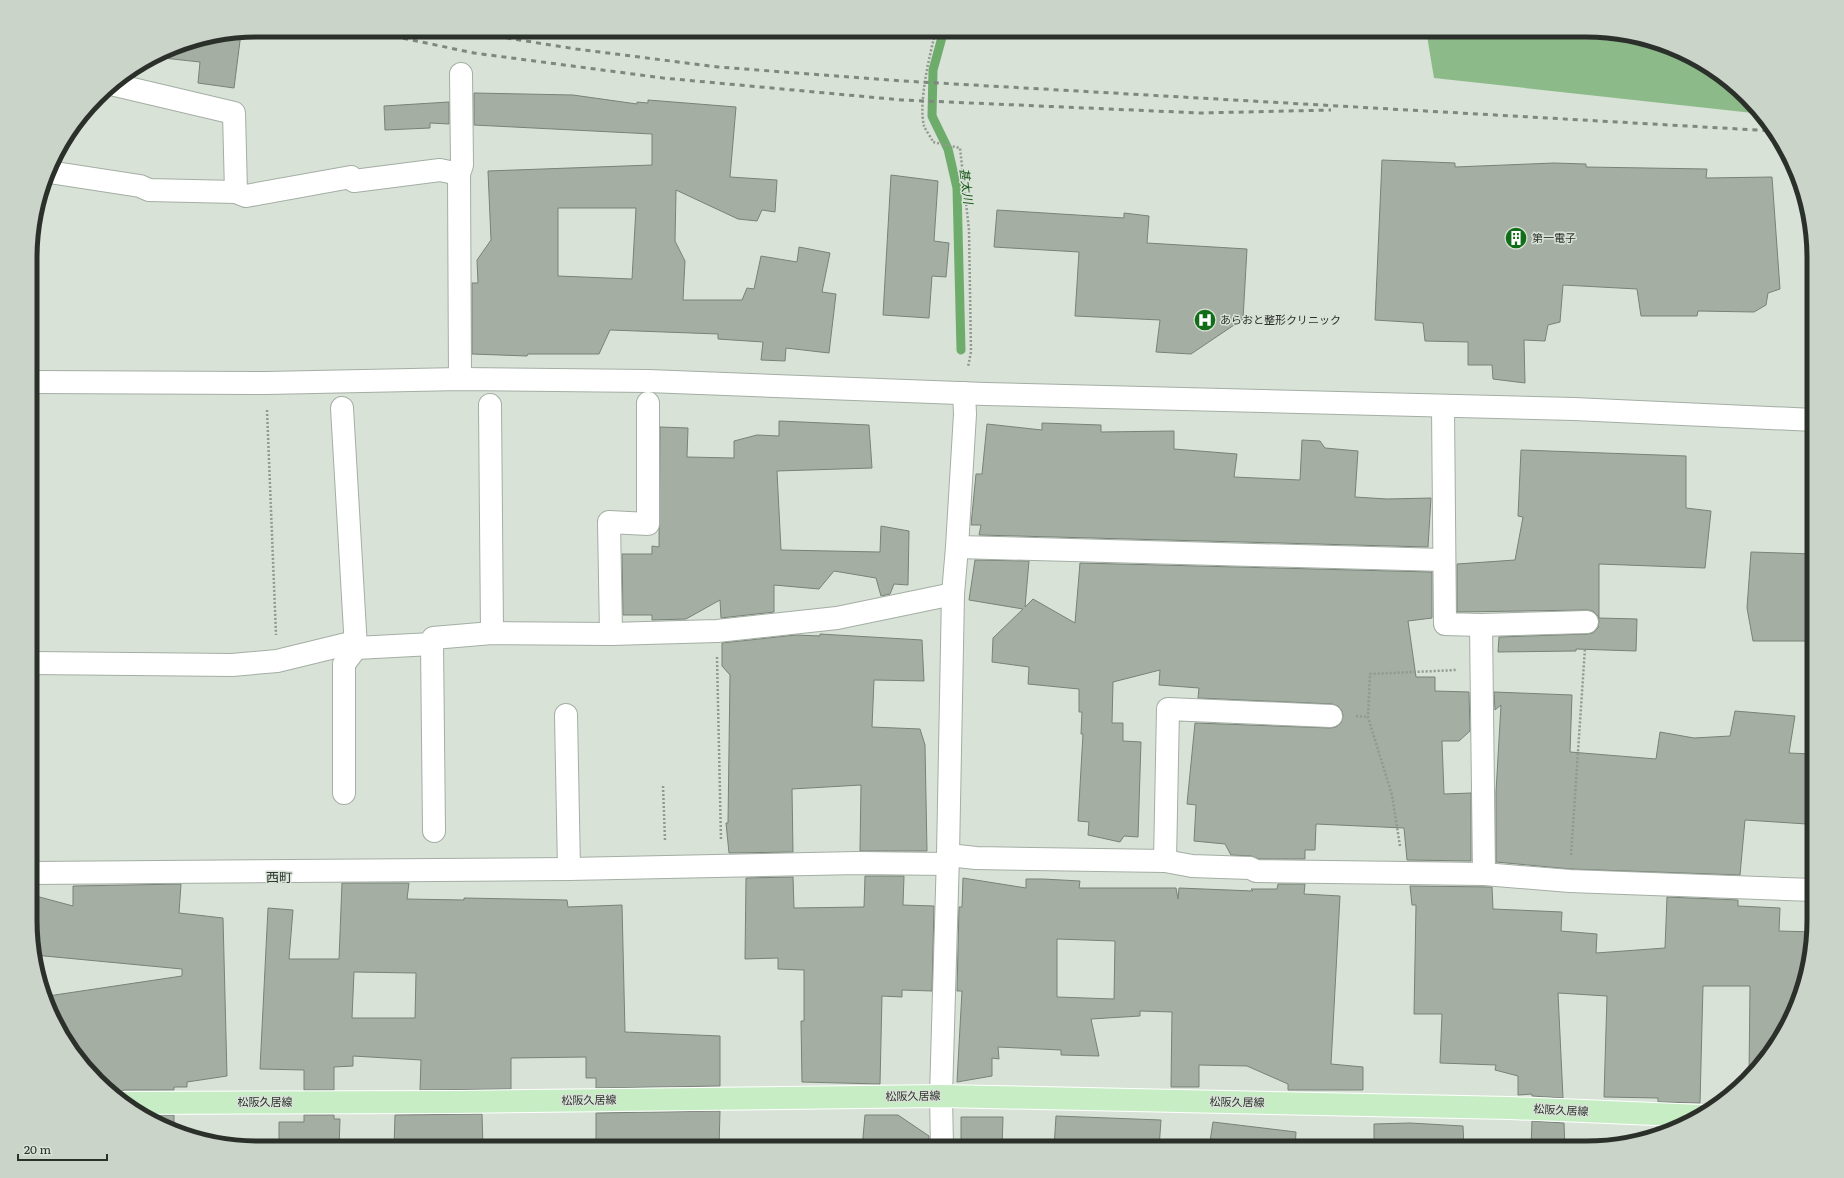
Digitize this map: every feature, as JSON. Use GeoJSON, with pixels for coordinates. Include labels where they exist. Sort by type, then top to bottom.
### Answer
{"type":"FeatureCollection","features":[{"type":"Feature","properties":{"kind":"main road","name":"松阪久居線"},"geometry":{"type":"LineString","coordinates":[[134,1103],[456,1102],[941,1096],[1510,1108],[1689,1115]]}},
{"type":"Feature","properties":{"kind":"street"},"geometry":{"type":"LineString","coordinates":[[460,379],[459,174],[462,165],[461,74]]}},
{"type":"Feature","properties":{"kind":"street"},"geometry":{"type":"LineString","coordinates":[[119,86],[234,113],[236,192]]}},
{"type":"Feature","properties":{"kind":"street"},"geometry":{"type":"LineString","coordinates":[[54,173],[140,186],[149,190],[236,192],[246,196],[351,177],[354,181],[440,170],[459,174]]}},
{"type":"Feature","properties":{"kind":"street"},"geometry":{"type":"LineString","coordinates":[[37,382],[266,383],[460,379],[648,381],[964,393],[1443,407],[1574,409],[1807,420]]}},
{"type":"Feature","properties":{"kind":"street"},"geometry":{"type":"LineString","coordinates":[[942,1141],[941,1096],[948,860],[952,594],[958,547],[965,414],[964,393]]}},
{"type":"Feature","properties":{"kind":"street"},"geometry":{"type":"LineString","coordinates":[[611,634],[609,522],[648,524],[648,402]]}},
{"type":"Feature","properties":{"kind":"street"},"geometry":{"type":"LineString","coordinates":[[490,405],[492,633]]}},
{"type":"Feature","properties":{"kind":"street"},"geometry":{"type":"LineString","coordinates":[[1443,407],[1445,624],[1481,625],[1586,622]]}},
{"type":"Feature","properties":{"kind":"street"},"geometry":{"type":"LineString","coordinates":[[342,408],[355,645],[344,664],[344,793]]}},
{"type":"Feature","properties":{"kind":"street"},"geometry":{"type":"LineString","coordinates":[[958,547],[1444,560]]}},
{"type":"Feature","properties":{"kind":"street"},"geometry":{"type":"LineString","coordinates":[[434,831],[433,638],[492,633],[611,634],[717,631],[837,618],[952,594]]}},
{"type":"Feature","properties":{"kind":"street"},"geometry":{"type":"LineString","coordinates":[[1481,625],[1484,874]]}},
{"type":"Feature","properties":{"kind":"street"},"geometry":{"type":"LineString","coordinates":[[37,663],[232,665],[277,661],[355,645],[432,644]]}},
{"type":"Feature","properties":{"kind":"street"},"geometry":{"type":"LineString","coordinates":[[1164,861],[1168,709],[1331,716]]}},
{"type":"Feature","properties":{"kind":"street"},"geometry":{"type":"LineString","coordinates":[[566,715],[569,868]]}},
{"type":"Feature","properties":{"kind":"street"},"geometry":{"type":"LineString","coordinates":[[37,873],[666,867],[722,864],[858,863],[976,858],[1164,861],[1192,866],[1250,868],[1256,871],[1484,874],[1570,881],[1807,890]]}},
{"type":"Feature","properties":{"kind":"path"},"geometry":{"type":"LineString","coordinates":[[934,37],[927,62],[923,111],[924,126],[934,142],[960,148],[969,230],[971,352],[964,393]]}},
{"type":"Feature","properties":{"kind":"path"},"geometry":{"type":"LineString","coordinates":[[266,383],[277,661]]}},
{"type":"Feature","properties":{"kind":"path"},"geometry":{"type":"LineString","coordinates":[[1570,881],[1586,622]]}},
{"type":"Feature","properties":{"kind":"path"},"geometry":{"type":"LineString","coordinates":[[717,631],[722,864]]}},
{"type":"Feature","properties":{"kind":"path"},"geometry":{"type":"LineString","coordinates":[[1405,874],[1392,795],[1368,717],[1370,674],[1482,668]]}},
{"type":"Feature","properties":{"kind":"path"},"geometry":{"type":"LineString","coordinates":[[663,786],[666,867]]}},
{"type":"Feature","properties":{"kind":"green space"},"geometry":{"type":"Polygon","coordinates":[[[1427,37],[1601,37],[1629,41],[1657,49],[1684,60],[1709,74],[1721,83],[1753,113],[1434,78],[1427,37]]]}},
{"type":"Feature","properties":{"kind":"building"},"geometry":{"type":"Polygon","coordinates":[[[240,37],[234,88],[198,83],[200,62],[164,58],[187,49],[215,41],[240,37]]]}},
{"type":"Feature","properties":{"kind":"building"},"geometry":{"type":"Polygon","coordinates":[[[474,93],[573,95],[637,104],[637,102],[648,103],[648,100],[736,107],[730,177],[777,180],[775,212],[762,210],[757,221],[738,219],[676,190],[675,241],[685,261],[683,300],[742,300],[747,288],[754,289],[761,256],[797,262],[799,247],[830,253],[822,292],[836,294],[829,353],[786,348],[785,361],[761,360],[763,342],[718,339],[718,334],[610,330],[599,354],[528,354],[527,356],[472,354],[472,283],[478,283],[477,260],[491,240],[488,171],[652,165],[652,134],[474,125],[474,93]],[[558,208],[558,276],[632,279],[636,208],[558,208]]]}},
{"type":"Feature","properties":{"kind":"building"},"geometry":{"type":"Polygon","coordinates":[[[449,102],[449,124],[430,123],[430,128],[385,130],[384,106],[449,102]]]}},
{"type":"Feature","properties":{"kind":"building"},"geometry":{"type":"Polygon","coordinates":[[[1382,160],[1455,163],[1455,167],[1554,163],[1586,164],[1586,167],[1707,169],[1706,178],[1772,177],[1780,289],[1768,293],[1766,305],[1754,312],[1698,311],[1697,316],[1641,316],[1637,289],[1563,285],[1560,322],[1548,325],[1545,341],[1524,340],[1525,383],[1493,379],[1492,365],[1468,365],[1468,342],[1425,341],[1423,323],[1375,320],[1382,160]]]}},
{"type":"Feature","properties":{"kind":"building"},"geometry":{"type":"Polygon","coordinates":[[[891,175],[938,181],[934,241],[949,243],[946,277],[932,276],[929,318],[883,315],[891,175]]]}},
{"type":"Feature","properties":{"kind":"building"},"geometry":{"type":"Polygon","coordinates":[[[997,210],[1124,218],[1124,213],[1149,216],[1147,243],[1247,249],[1243,319],[1191,354],[1156,352],[1160,320],[1075,316],[1079,252],[994,247],[997,210]]]}},
{"type":"Feature","properties":{"kind":"building"},"geometry":{"type":"Polygon","coordinates":[[[779,421],[869,425],[872,468],[777,471],[781,550],[880,552],[881,526],[909,531],[908,585],[894,584],[890,594],[881,596],[876,578],[834,571],[819,589],[774,585],[774,612],[721,618],[720,600],[686,619],[652,620],[652,615],[623,615],[622,554],[652,554],[652,546],[659,547],[660,427],[688,428],[687,457],[734,458],[734,441],[757,435],[779,436],[779,421]]]}},
{"type":"Feature","properties":{"kind":"building"},"geometry":{"type":"Polygon","coordinates":[[[1042,423],[1101,425],[1101,432],[1174,431],[1174,449],[1237,454],[1234,477],[1300,480],[1302,440],[1320,441],[1325,448],[1358,451],[1355,497],[1387,499],[1431,498],[1428,547],[979,535],[981,525],[971,525],[976,474],[982,474],[987,424],[1042,430],[1042,423]]]}},
{"type":"Feature","properties":{"kind":"building"},"geometry":{"type":"Polygon","coordinates":[[[1521,450],[1686,456],[1686,508],[1711,511],[1705,568],[1599,564],[1599,618],[1637,619],[1636,651],[1576,649],[1576,651],[1498,652],[1499,637],[1593,633],[1598,628],[1598,616],[1593,611],[1587,610],[1457,612],[1457,564],[1515,560],[1523,517],[1518,516],[1521,450]]]}},
{"type":"Feature","properties":{"kind":"building"},"geometry":{"type":"Polygon","coordinates":[[[1751,552],[1807,554],[1807,641],[1753,641],[1747,608],[1751,552]]]}},
{"type":"Feature","properties":{"kind":"building"},"geometry":{"type":"Polygon","coordinates":[[[975,560],[1029,561],[1025,607],[1033,599],[1075,623],[1080,563],[1432,572],[1432,618],[1408,621],[1416,677],[1435,677],[1435,691],[1469,692],[1470,731],[1459,741],[1442,741],[1444,794],[1471,793],[1471,861],[1407,860],[1404,828],[1316,824],[1315,850],[1305,850],[1305,859],[1259,859],[1251,856],[1231,855],[1225,844],[1194,841],[1196,805],[1187,804],[1195,723],[1330,728],[1336,727],[1341,723],[1343,716],[1342,711],[1338,706],[1332,704],[1198,698],[1199,688],[1159,685],[1160,670],[1113,682],[1112,723],[1123,723],[1123,741],[1141,742],[1138,837],[1124,836],[1120,842],[1088,835],[1089,822],[1078,821],[1083,734],[1081,734],[1082,712],[1079,712],[1079,689],[1028,684],[1029,667],[992,662],[993,638],[1023,609],[969,600],[975,560]]]}},
{"type":"Feature","properties":{"kind":"building"},"geometry":{"type":"Polygon","coordinates":[[[820,634],[922,640],[924,681],[874,680],[872,727],[920,729],[925,745],[927,851],[860,851],[861,785],[792,789],[793,852],[729,853],[726,823],[728,823],[730,675],[722,666],[722,643],[796,635],[820,636],[820,634]]]}},
{"type":"Feature","properties":{"kind":"building"},"geometry":{"type":"Polygon","coordinates":[[[1494,692],[1572,695],[1570,752],[1656,759],[1660,732],[1694,738],[1730,736],[1735,711],[1795,716],[1789,753],[1807,754],[1807,824],[1745,820],[1740,875],[1571,869],[1496,862],[1496,792],[1501,705],[1495,710],[1494,692]]]}},
{"type":"Feature","properties":{"kind":"building"},"geometry":{"type":"Polygon","coordinates":[[[865,876],[904,876],[903,905],[934,906],[932,991],[902,990],[902,997],[882,996],[880,1084],[802,1082],[801,1021],[804,1021],[804,970],[778,969],[778,958],[745,959],[746,878],[793,877],[794,908],[864,907],[865,876]]]}},
{"type":"Feature","properties":{"kind":"building"},"geometry":{"type":"Polygon","coordinates":[[[963,878],[1026,888],[1026,879],[1043,879],[1080,881],[1079,888],[1176,888],[1178,899],[1179,888],[1253,891],[1251,889],[1277,889],[1278,884],[1305,884],[1304,894],[1340,896],[1331,1064],[1363,1067],[1363,1090],[1288,1090],[1288,1084],[1247,1066],[1199,1065],[1199,1087],[1171,1087],[1172,1012],[1140,1011],[1140,1016],[1091,1019],[1099,1056],[1061,1055],[1061,1050],[998,1047],[999,1059],[992,1058],[992,1076],[957,1082],[962,991],[957,991],[959,907],[962,907],[963,878]],[[1057,939],[1057,997],[1114,999],[1115,941],[1057,939]]]}},
{"type":"Feature","properties":{"kind":"building"},"geometry":{"type":"Polygon","coordinates":[[[342,883],[409,883],[407,899],[464,900],[464,898],[567,900],[568,907],[622,905],[625,1032],[720,1036],[720,1086],[596,1088],[596,1078],[586,1078],[586,1057],[511,1058],[511,1089],[420,1090],[421,1060],[353,1056],[353,1066],[334,1067],[334,1090],[304,1090],[304,1070],[260,1069],[268,908],[293,910],[289,959],[339,959],[342,883]],[[354,972],[352,1018],[415,1018],[416,973],[354,972]]]}},
{"type":"Feature","properties":{"kind":"building"},"geometry":{"type":"Polygon","coordinates":[[[181,884],[179,913],[223,918],[227,1076],[187,1082],[187,1087],[174,1087],[174,1090],[124,1090],[120,1092],[92,1066],[83,1055],[67,1031],[51,996],[182,976],[182,969],[40,956],[37,935],[37,896],[73,906],[73,886],[181,884]]]}},
{"type":"Feature","properties":{"kind":"building"},"geometry":{"type":"Polygon","coordinates":[[[1410,886],[1492,887],[1493,909],[1562,912],[1561,931],[1597,934],[1596,953],[1665,948],[1667,897],[1738,900],[1738,906],[1780,908],[1779,931],[1807,932],[1807,935],[1803,963],[1790,1005],[1770,1043],[1749,1069],[1750,986],[1703,986],[1700,1103],[1658,1102],[1658,1098],[1604,1097],[1607,996],[1558,993],[1563,1098],[1532,1096],[1532,1094],[1518,1095],[1518,1076],[1495,1070],[1496,1065],[1440,1063],[1442,1014],[1414,1014],[1416,905],[1412,905],[1410,886]]]}},
{"type":"Feature","properties":{"kind":"building"},"geometry":{"type":"Polygon","coordinates":[[[720,1111],[719,1141],[596,1141],[596,1113],[720,1111]]]}},
{"type":"Feature","properties":{"kind":"building"},"geometry":{"type":"Polygon","coordinates":[[[482,1114],[483,1141],[394,1141],[395,1115],[482,1114]]]}},
{"type":"Feature","properties":{"kind":"building"},"geometry":{"type":"Polygon","coordinates":[[[154,1115],[174,1115],[174,1124],[154,1115]]]}},
{"type":"Feature","properties":{"kind":"building"},"geometry":{"type":"Polygon","coordinates":[[[304,1115],[334,1115],[334,1119],[340,1119],[339,1141],[279,1141],[279,1122],[304,1122],[304,1115]]]}},
{"type":"Feature","properties":{"kind":"building"},"geometry":{"type":"Polygon","coordinates":[[[865,1115],[898,1115],[929,1136],[929,1141],[863,1141],[865,1115]]]}},
{"type":"Feature","properties":{"kind":"building"},"geometry":{"type":"Polygon","coordinates":[[[1056,1116],[1161,1120],[1160,1141],[1054,1141],[1056,1116]]]}},
{"type":"Feature","properties":{"kind":"building"},"geometry":{"type":"Polygon","coordinates":[[[961,1117],[1003,1117],[1002,1141],[961,1141],[961,1117]]]}},
{"type":"Feature","properties":{"kind":"building"},"geometry":{"type":"Polygon","coordinates":[[[1532,1121],[1564,1123],[1565,1141],[1531,1141],[1532,1121]]]}},
{"type":"Feature","properties":{"kind":"building"},"geometry":{"type":"Polygon","coordinates":[[[1213,1122],[1296,1132],[1295,1141],[1210,1141],[1213,1122]]]}},
{"type":"Feature","properties":{"kind":"building"},"geometry":{"type":"Polygon","coordinates":[[[1410,1123],[1463,1126],[1464,1141],[1374,1141],[1374,1124],[1410,1123]]]}},
{"type":"Feature","properties":{"kind":"waterway","name":"甚太川"},"geometry":{"type":"LineString","coordinates":[[942,37],[933,70],[932,116],[948,149],[957,188],[961,350]]}},
{"type":"Feature","properties":{"kind":"railway"},"geometry":{"type":"LineString","coordinates":[[397,37],[474,53],[663,78],[902,100],[1201,113],[1331,110]]}},
{"type":"Feature","properties":{"kind":"railway"},"geometry":{"type":"LineString","coordinates":[[501,37],[576,49],[718,67],[903,81],[1767,131]]}},
{"type":"Feature","properties":{"kind":"place","name":"第一電子"},"geometry":{"type":"Point","coordinates":[1516,238]}},
{"type":"Feature","properties":{"kind":"place","name":"あらおと整形クリニック"},"geometry":{"type":"Point","coordinates":[1205,320]}},
{"type":"Feature","properties":{"kind":"district","name":"西町"},"geometry":{"type":"Point","coordinates":[279,877]}}]}
